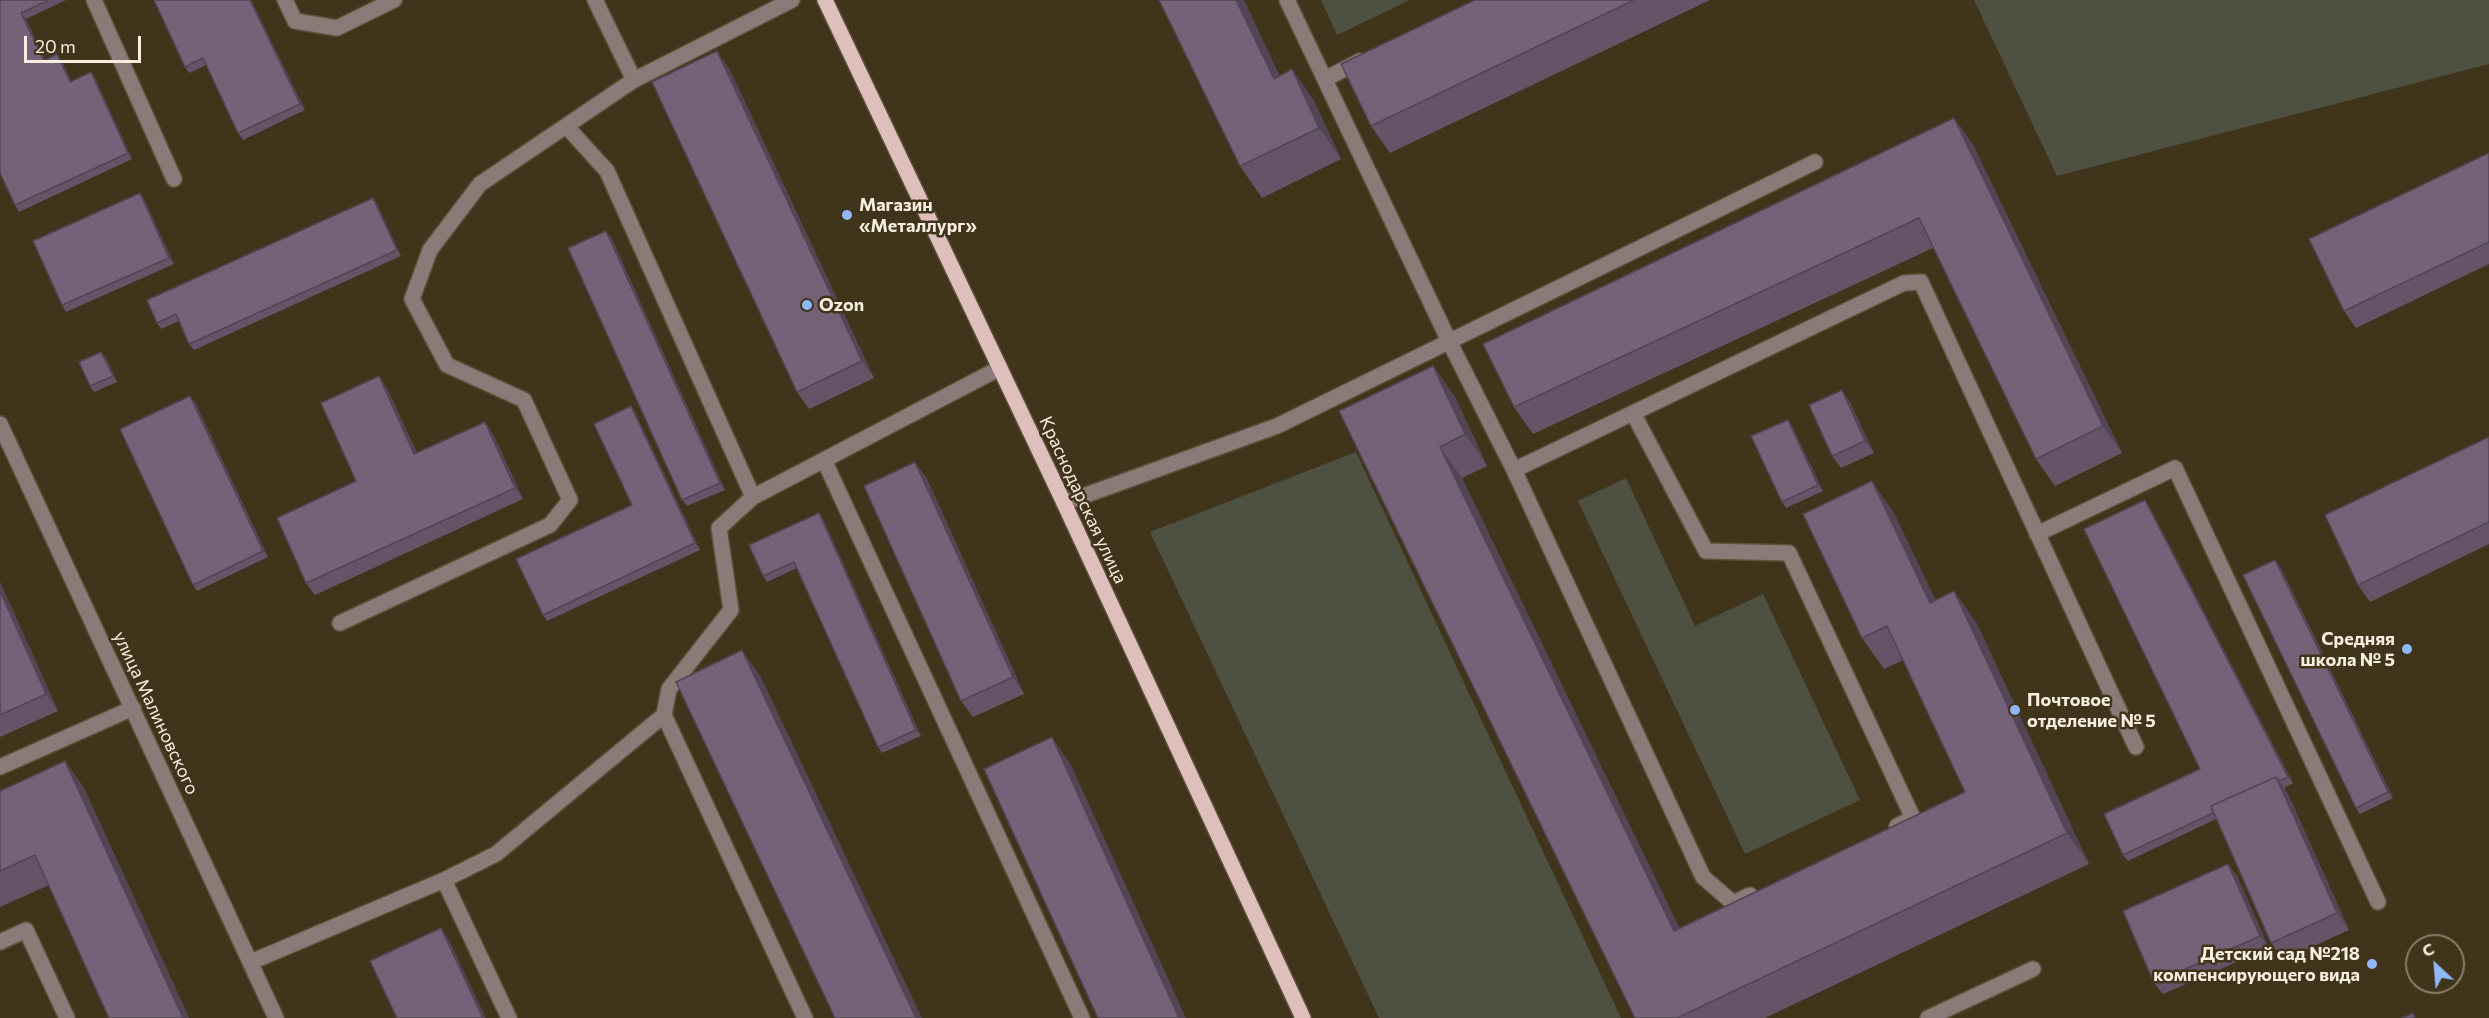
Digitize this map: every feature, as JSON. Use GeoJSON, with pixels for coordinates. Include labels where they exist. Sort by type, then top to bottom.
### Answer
{"type":"FeatureCollection","features":[{"type":"Feature","properties":{"kind":"main road","name":"Краснодарская улица"},"geometry":{"type":"LineString","coordinates":[[825,0],[1064,504],[1303,1018]]}},
{"type":"Feature","properties":{"kind":"street"},"geometry":{"type":"LineString","coordinates":[[94,0],[174,179]]}},
{"type":"Feature","properties":{"kind":"street"},"geometry":{"type":"LineString","coordinates":[[285,0],[295,21],[337,28],[394,0]]}},
{"type":"Feature","properties":{"kind":"street"},"geometry":{"type":"LineString","coordinates":[[595,0],[634,80]]}},
{"type":"Feature","properties":{"kind":"street"},"geometry":{"type":"LineString","coordinates":[[340,623],[550,525],[570,500],[524,400],[447,365],[412,299],[430,250],[480,184],[634,80],[792,0]]}},
{"type":"Feature","properties":{"kind":"street"},"geometry":{"type":"LineString","coordinates":[[1287,0],[1450,343],[1514,470],[1703,878],[1733,903],[1765,888]]}},
{"type":"Feature","properties":{"kind":"street"},"geometry":{"type":"LineString","coordinates":[[1325,78],[1378,52]]}},
{"type":"Feature","properties":{"kind":"street"},"geometry":{"type":"LineString","coordinates":[[567,127],[607,171],[753,497]]}},
{"type":"Feature","properties":{"kind":"street"},"geometry":{"type":"LineString","coordinates":[[1064,504],[1277,426],[1815,162]]}},
{"type":"Feature","properties":{"kind":"street"},"geometry":{"type":"LineString","coordinates":[[1514,470],[1904,283],[1921,282],[2136,747]]}},
{"type":"Feature","properties":{"kind":"street"},"geometry":{"type":"LineString","coordinates":[[805,1018],[664,714],[669,689],[731,610],[719,528],[753,497],[1000,368]]}},
{"type":"Feature","properties":{"kind":"street"},"geometry":{"type":"LineString","coordinates":[[1633,413],[1706,551],[1789,553],[1913,818],[1881,833]]}},
{"type":"Feature","properties":{"kind":"street","name":"улица Малиновского"},"geometry":{"type":"LineString","coordinates":[[0,424],[276,1018]]}},
{"type":"Feature","properties":{"kind":"street"},"geometry":{"type":"LineString","coordinates":[[824,460],[1082,1018]]}},
{"type":"Feature","properties":{"kind":"street"},"geometry":{"type":"LineString","coordinates":[[2037,534],[2175,468],[2378,902]]}},
{"type":"Feature","properties":{"kind":"street"},"geometry":{"type":"LineString","coordinates":[[0,767],[133,708]]}},
{"type":"Feature","properties":{"kind":"street"},"geometry":{"type":"LineString","coordinates":[[251,962],[444,880],[496,854],[664,714]]}},
{"type":"Feature","properties":{"kind":"street"},"geometry":{"type":"LineString","coordinates":[[444,880],[509,1018]]}},
{"type":"Feature","properties":{"kind":"street"},"geometry":{"type":"LineString","coordinates":[[0,942],[26,930],[67,1018]]}},
{"type":"Feature","properties":{"kind":"street"},"geometry":{"type":"LineString","coordinates":[[1928,1018],[2033,969]]}},
{"type":"Feature","properties":{"kind":"green space"},"geometry":{"type":"Polygon","coordinates":[[[1321,0],[1410,0],[1337,35],[1321,0]]]}},
{"type":"Feature","properties":{"kind":"green space"},"geometry":{"type":"Polygon","coordinates":[[[1974,0],[2489,0],[2489,64],[2057,176],[1974,0]]]}},
{"type":"Feature","properties":{"kind":"green space"},"geometry":{"type":"Polygon","coordinates":[[[1356,452],[1621,1018],[1379,1018],[1150,532],[1356,452]]]}},
{"type":"Feature","properties":{"kind":"green space"},"geometry":{"type":"Polygon","coordinates":[[[1626,478],[1695,626],[1763,594],[1860,800],[1745,854],[1578,501],[1626,478]]]}},
{"type":"Feature","properties":{"kind":"building"},"geometry":{"type":"Polygon","coordinates":[[[0,0],[49,0],[21,13],[44,61],[57,54],[70,82],[91,72],[128,153],[15,205],[0,173],[0,0]]]}},
{"type":"Feature","properties":{"kind":"building"},"geometry":{"type":"Polygon","coordinates":[[[154,0],[250,0],[300,104],[238,133],[203,58],[185,67],[154,0]]]}},
{"type":"Feature","properties":{"kind":"building"},"geometry":{"type":"Polygon","coordinates":[[[1159,0],[1236,0],[1274,79],[1292,69],[1319,128],[1240,166],[1159,0]]]}},
{"type":"Feature","properties":{"kind":"building"},"geometry":{"type":"Polygon","coordinates":[[[1475,0],[1634,0],[1371,126],[1341,64],[1475,0]]]}},
{"type":"Feature","properties":{"kind":"building"},"geometry":{"type":"Polygon","coordinates":[[[717,51],[862,361],[797,392],[652,82],[717,51]]]}},
{"type":"Feature","properties":{"kind":"building"},"geometry":{"type":"Polygon","coordinates":[[[1954,118],[2103,426],[2036,459],[1919,218],[1514,407],[1483,344],[1954,118]]]}},
{"type":"Feature","properties":{"kind":"building"},"geometry":{"type":"Polygon","coordinates":[[[2489,153],[2489,242],[2344,311],[2309,239],[2489,153]]]}},
{"type":"Feature","properties":{"kind":"building"},"geometry":{"type":"Polygon","coordinates":[[[140,193],[169,258],[62,305],[33,241],[140,193]]]}},
{"type":"Feature","properties":{"kind":"building"},"geometry":{"type":"Polygon","coordinates":[[[373,198],[397,250],[189,344],[176,314],[157,323],[147,300],[373,198]]]}},
{"type":"Feature","properties":{"kind":"building"},"geometry":{"type":"Polygon","coordinates":[[[606,231],[720,483],[682,500],[568,248],[606,231]]]}},
{"type":"Feature","properties":{"kind":"building"},"geometry":{"type":"Polygon","coordinates":[[[101,352],[113,376],[90,386],[79,362],[101,352]]]}},
{"type":"Feature","properties":{"kind":"building"},"geometry":{"type":"Polygon","coordinates":[[[1433,366],[1465,434],[1440,447],[1674,931],[1965,792],[1887,626],[1862,638],[1803,514],[1872,481],[1930,603],[1954,591],[2067,833],[1677,1018],[1635,1018],[1339,411],[1433,366]]]}},
{"type":"Feature","properties":{"kind":"building"},"geometry":{"type":"Polygon","coordinates":[[[379,376],[414,454],[485,422],[515,488],[306,583],[277,518],[356,481],[321,403],[379,376]]]}},
{"type":"Feature","properties":{"kind":"building"},"geometry":{"type":"Polygon","coordinates":[[[1842,390],[1865,441],[1832,456],[1809,405],[1842,390]]]}},
{"type":"Feature","properties":{"kind":"building"},"geometry":{"type":"Polygon","coordinates":[[[190,396],[263,551],[193,585],[120,429],[190,396]]]}},
{"type":"Feature","properties":{"kind":"building"},"geometry":{"type":"Polygon","coordinates":[[[631,406],[695,543],[543,615],[516,559],[632,505],[594,424],[631,406]]]}},
{"type":"Feature","properties":{"kind":"building"},"geometry":{"type":"Polygon","coordinates":[[[1788,420],[1818,485],[1782,502],[1751,436],[1788,420]]]}},
{"type":"Feature","properties":{"kind":"building"},"geometry":{"type":"Polygon","coordinates":[[[2489,437],[2489,522],[2358,585],[2325,515],[2489,437]]]}},
{"type":"Feature","properties":{"kind":"building"},"geometry":{"type":"Polygon","coordinates":[[[915,462],[1013,677],[961,701],[864,486],[915,462]]]}},
{"type":"Feature","properties":{"kind":"building"},"geometry":{"type":"Polygon","coordinates":[[[2145,500],[2288,777],[2279,781],[2276,777],[2211,806],[2213,813],[2123,855],[2104,814],[2200,769],[2084,529],[2145,500]]]}},
{"type":"Feature","properties":{"kind":"building"},"geometry":{"type":"Polygon","coordinates":[[[819,513],[916,730],[878,747],[794,562],[763,576],[749,545],[819,513]]]}},
{"type":"Feature","properties":{"kind":"building"},"geometry":{"type":"Polygon","coordinates":[[[2275,560],[2388,792],[2356,808],[2243,575],[2275,560]]]}},
{"type":"Feature","properties":{"kind":"building"},"geometry":{"type":"Polygon","coordinates":[[[0,591],[46,694],[0,715],[0,591]]]}},
{"type":"Feature","properties":{"kind":"building"},"geometry":{"type":"Polygon","coordinates":[[[742,650],[916,1018],[835,1018],[676,682],[742,650]]]}},
{"type":"Feature","properties":{"kind":"building"},"geometry":{"type":"Polygon","coordinates":[[[1052,737],[1179,1018],[1098,1018],[984,769],[1052,737]]]}},
{"type":"Feature","properties":{"kind":"building"},"geometry":{"type":"Polygon","coordinates":[[[65,761],[183,1018],[109,1018],[35,855],[0,871],[0,791],[65,761]]]}},
{"type":"Feature","properties":{"kind":"building"},"geometry":{"type":"Polygon","coordinates":[[[2276,777],[2337,913],[2271,943],[2211,806],[2276,777]]]}},
{"type":"Feature","properties":{"kind":"building"},"geometry":{"type":"Polygon","coordinates":[[[2228,864],[2260,936],[2154,983],[2123,911],[2228,864]]]}},
{"type":"Feature","properties":{"kind":"building"},"geometry":{"type":"Polygon","coordinates":[[[441,928],[483,1018],[397,1018],[370,961],[441,928]]]}},
{"type":"Feature","properties":{"kind":"building"},"geometry":{"type":"Polygon","coordinates":[[[2413,1013],[2415,1018],[2402,1018],[2413,1013]]]}},
{"type":"Feature","properties":{"kind":"place","name":"Магазин «Металлург»"},"geometry":{"type":"Point","coordinates":[847,215]}},
{"type":"Feature","properties":{"kind":"place","name":"Ozon"},"geometry":{"type":"Point","coordinates":[807,305]}},
{"type":"Feature","properties":{"kind":"place","name":"Средняя школа № 5"},"geometry":{"type":"Point","coordinates":[2407,649]}},
{"type":"Feature","properties":{"kind":"place","name":"Почтовое отделение № 5"},"geometry":{"type":"Point","coordinates":[2015,710]}},
{"type":"Feature","properties":{"kind":"place","name":"Детский сад №218 компенсирующего вида"},"geometry":{"type":"Point","coordinates":[2372,964]}}]}
